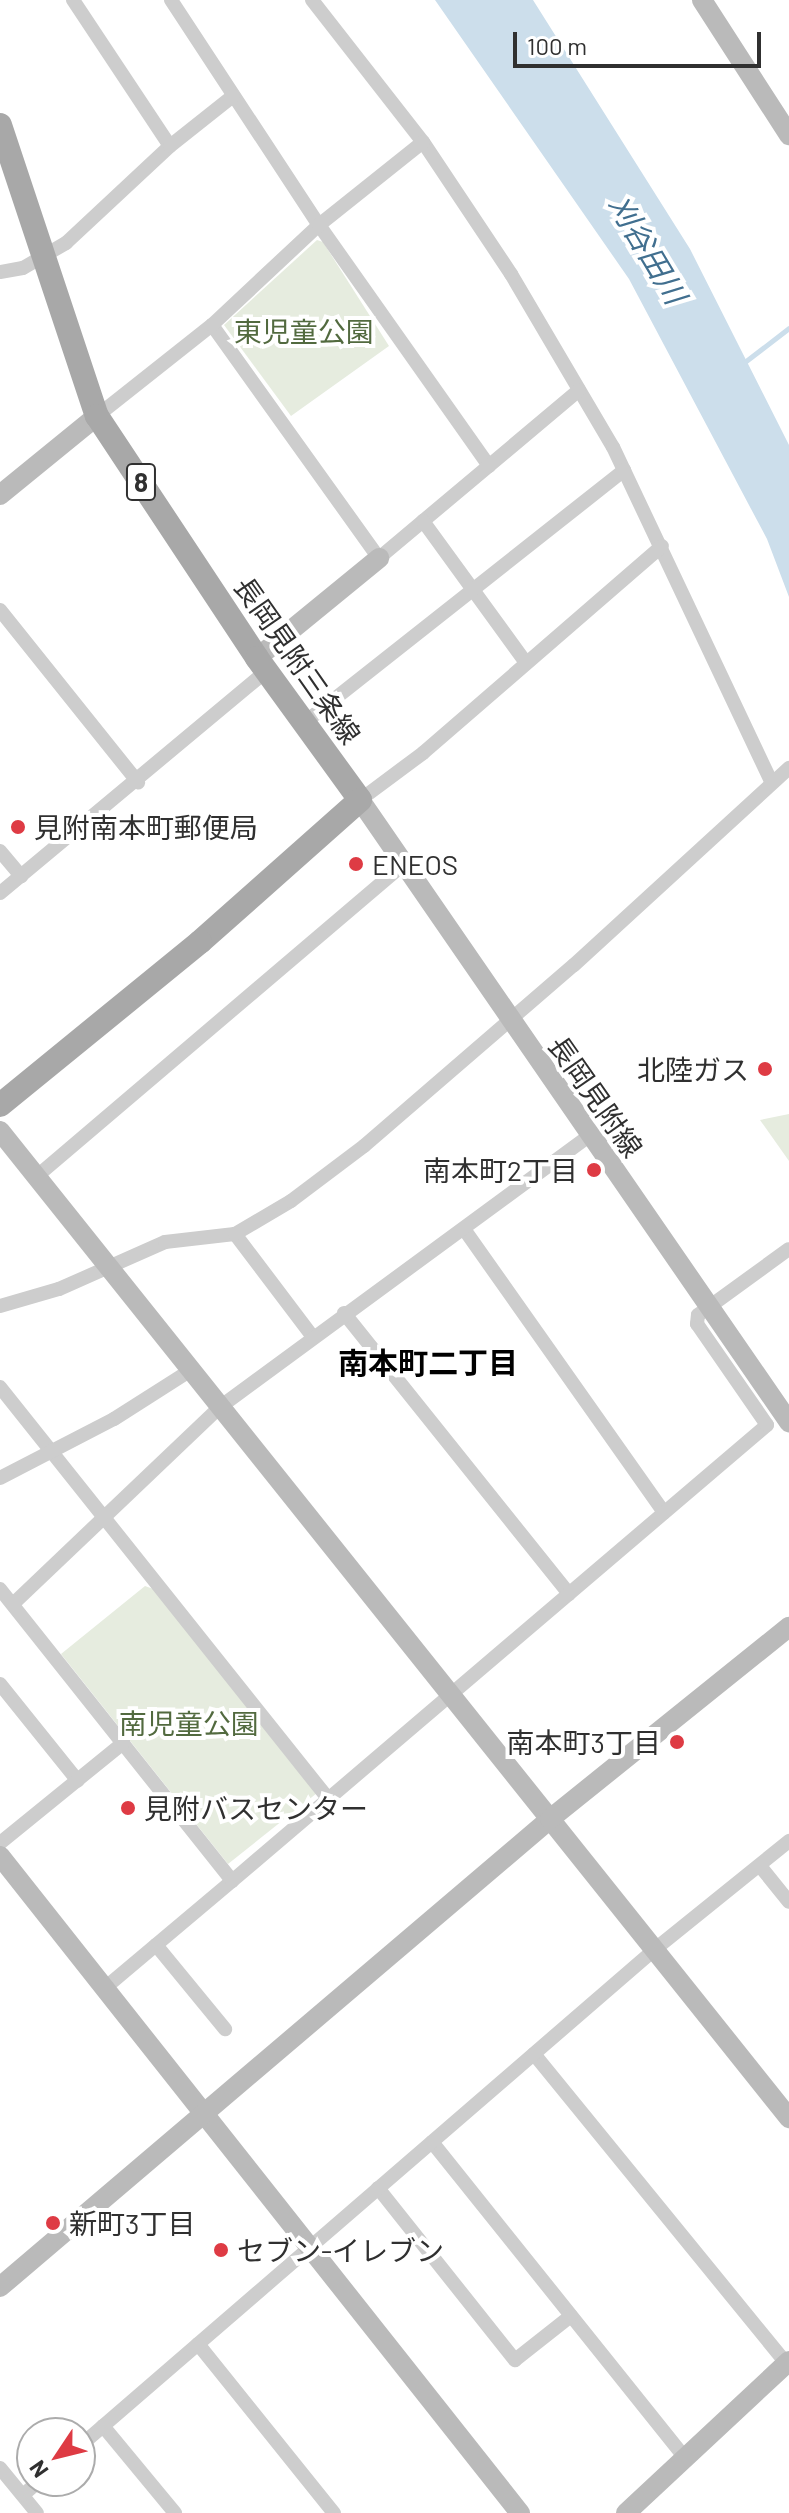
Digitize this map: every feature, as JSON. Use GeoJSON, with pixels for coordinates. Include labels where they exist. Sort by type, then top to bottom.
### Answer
{"type":"FeatureCollection","features":[{"type":"Feature","properties":{"kind":"main road","name":"長岡見附三条線"},"geometry":{"type":"LineString","coordinates":[[0,125],[97,416],[262,664],[360,800]]}},
{"type":"Feature","properties":{"kind":"main road"},"geometry":{"type":"LineString","coordinates":[[0,1105],[200,942],[360,800]]}},
{"type":"Feature","properties":{"kind":"street"},"geometry":{"type":"LineString","coordinates":[[73,0],[170,146]]}},
{"type":"Feature","properties":{"kind":"street"},"geometry":{"type":"LineString","coordinates":[[171,0],[319,225],[489,466]]}},
{"type":"Feature","properties":{"kind":"street"},"geometry":{"type":"LineString","coordinates":[[312,0],[423,142],[511,274],[624,470],[771,781]]}},
{"type":"Feature","properties":{"kind":"street"},"geometry":{"type":"LineString","coordinates":[[702,0],[789,135]]}},
{"type":"Feature","properties":{"kind":"street"},"geometry":{"type":"LineString","coordinates":[[0,272],[23,268],[66,243],[170,146],[233,96]]}},
{"type":"Feature","properties":{"kind":"street"},"geometry":{"type":"LineString","coordinates":[[0,495],[212,325],[319,225],[423,142]]}},
{"type":"Feature","properties":{"kind":"street"},"geometry":{"type":"LineString","coordinates":[[212,325],[379,558]]}},
{"type":"Feature","properties":{"kind":"street"},"geometry":{"type":"LineString","coordinates":[[0,893],[138,782],[379,558],[579,390]]}},
{"type":"Feature","properties":{"kind":"street"},"geometry":{"type":"LineString","coordinates":[[304,723],[624,470]]}},
{"type":"Feature","properties":{"kind":"street"},"geometry":{"type":"LineString","coordinates":[[423,521],[526,663]]}},
{"type":"Feature","properties":{"kind":"street"},"geometry":{"type":"LineString","coordinates":[[360,800],[662,546]]}},
{"type":"Feature","properties":{"kind":"street"},"geometry":{"type":"LineString","coordinates":[[0,610],[138,782]]}},
{"type":"Feature","properties":{"kind":"street"},"geometry":{"type":"LineString","coordinates":[[0,1306],[109,1268],[165,1242],[235,1234],[291,1201],[364,1146],[510,1020],[771,781],[789,768]]}},
{"type":"Feature","properties":{"kind":"street","name":"長岡見附線"},"geometry":{"type":"LineString","coordinates":[[360,800],[789,1422]]}},
{"type":"Feature","properties":{"kind":"street"},"geometry":{"type":"LineString","coordinates":[[0,851],[21,876]]}},
{"type":"Feature","properties":{"kind":"street"},"geometry":{"type":"LineString","coordinates":[[36,1177],[403,865]]}},
{"type":"Feature","properties":{"kind":"street"},"geometry":{"type":"LineString","coordinates":[[0,1131],[789,2118]]}},
{"type":"Feature","properties":{"kind":"street"},"geometry":{"type":"LineString","coordinates":[[13,1604],[220,1407],[589,1136]]}},
{"type":"Feature","properties":{"kind":"street"},"geometry":{"type":"LineString","coordinates":[[464,1229],[664,1512]]}},
{"type":"Feature","properties":{"kind":"street"},"geometry":{"type":"LineString","coordinates":[[235,1234],[313,1337]]}},
{"type":"Feature","properties":{"kind":"street"},"geometry":{"type":"LineString","coordinates":[[105,1988],[232,1881],[326,1796],[450,1697],[767,1425],[697,1324],[698,1315],[789,1249]]}},
{"type":"Feature","properties":{"kind":"street"},"geometry":{"type":"LineString","coordinates":[[344,1313],[569,1594]]}},
{"type":"Feature","properties":{"kind":"street"},"geometry":{"type":"LineString","coordinates":[[0,1478],[49,1449],[114,1419],[191,1370]]}},
{"type":"Feature","properties":{"kind":"street"},"geometry":{"type":"LineString","coordinates":[[0,1387],[105,1514],[326,1796]]}},
{"type":"Feature","properties":{"kind":"street"},"geometry":{"type":"LineString","coordinates":[[0,1589],[232,1881]]}},
{"type":"Feature","properties":{"kind":"street"},"geometry":{"type":"LineString","coordinates":[[0,2287],[550,1819],[789,1627]]}},
{"type":"Feature","properties":{"kind":"street"},"geometry":{"type":"LineString","coordinates":[[0,1684],[78,1781]]}},
{"type":"Feature","properties":{"kind":"street"},"geometry":{"type":"LineString","coordinates":[[0,1843],[123,1743]]}},
{"type":"Feature","properties":{"kind":"street"},"geometry":{"type":"LineString","coordinates":[[96,2432],[654,1950],[789,1841]]}},
{"type":"Feature","properties":{"kind":"street"},"geometry":{"type":"LineString","coordinates":[[0,1856],[520,2513]]}},
{"type":"Feature","properties":{"kind":"street"},"geometry":{"type":"LineString","coordinates":[[760,1866],[789,1902]]}},
{"type":"Feature","properties":{"kind":"street"},"geometry":{"type":"LineString","coordinates":[[156,1945],[225,2029]]}},
{"type":"Feature","properties":{"kind":"street"},"geometry":{"type":"LineString","coordinates":[[534,2054],[788,2364],[626,2513]]}},
{"type":"Feature","properties":{"kind":"street"},"geometry":{"type":"LineString","coordinates":[[432,2142],[685,2458]]}},
{"type":"Feature","properties":{"kind":"street"},"geometry":{"type":"LineString","coordinates":[[378,2188],[515,2360],[571,2316]]}},
{"type":"Feature","properties":{"kind":"street"},"geometry":{"type":"LineString","coordinates":[[198,2344],[334,2513]]}},
{"type":"Feature","properties":{"kind":"street"},"geometry":{"type":"LineString","coordinates":[[103,2426],[175,2513]]}},
{"type":"Feature","properties":{"kind":"street"},"geometry":{"type":"LineString","coordinates":[[0,2468],[16,2487]]}},
{"type":"Feature","properties":{"kind":"street"},"geometry":{"type":"LineString","coordinates":[[25,2497],[37,2513]]}},
{"type":"Feature","properties":{"kind":"green space","name":"東児童公園"},"geometry":{"type":"Polygon","coordinates":[[[317,240],[323,242],[389,346],[291,416],[224,325],[317,240]]]}},
{"type":"Feature","properties":{"kind":"green space"},"geometry":{"type":"Polygon","coordinates":[[[789,1114],[789,1161],[760,1120],[789,1114]]]}},
{"type":"Feature","properties":{"kind":"green space","name":"南児童公園"},"geometry":{"type":"Polygon","coordinates":[[[145,1586],[156,1590],[317,1793],[228,1864],[61,1654],[145,1586]]]}},
{"type":"Feature","properties":{"kind":"water","name":"刈谷田川"},"geometry":{"type":"Polygon","coordinates":[[[435,0],[533,0],[690,249],[789,445],[789,597],[767,539],[629,279],[435,0]]]}},
{"type":"Feature","properties":{"kind":"waterway"},"geometry":{"type":"LineString","coordinates":[[742,364],[789,328]]}},
{"type":"Feature","properties":{"kind":"place","name":"見附南本町郵便局"},"geometry":{"type":"Point","coordinates":[18,827]}},
{"type":"Feature","properties":{"kind":"place","name":"ENEOS"},"geometry":{"type":"Point","coordinates":[356,864]}},
{"type":"Feature","properties":{"kind":"place","name":"北陸ガス"},"geometry":{"type":"Point","coordinates":[765,1069]}},
{"type":"Feature","properties":{"kind":"place","name":"南本町2丁目"},"geometry":{"type":"Point","coordinates":[594,1170]}},
{"type":"Feature","properties":{"kind":"place","name":"南本町3丁目"},"geometry":{"type":"Point","coordinates":[677,1742]}},
{"type":"Feature","properties":{"kind":"place","name":"見附バスセンター"},"geometry":{"type":"Point","coordinates":[128,1808]}},
{"type":"Feature","properties":{"kind":"place","name":"新町3丁目"},"geometry":{"type":"Point","coordinates":[53,2223]}},
{"type":"Feature","properties":{"kind":"place","name":"セブン-イレブン"},"geometry":{"type":"Point","coordinates":[221,2250]}},
{"type":"Feature","properties":{"kind":"district","name":"南本町二丁目"},"geometry":{"type":"Point","coordinates":[428,1362]}}]}
